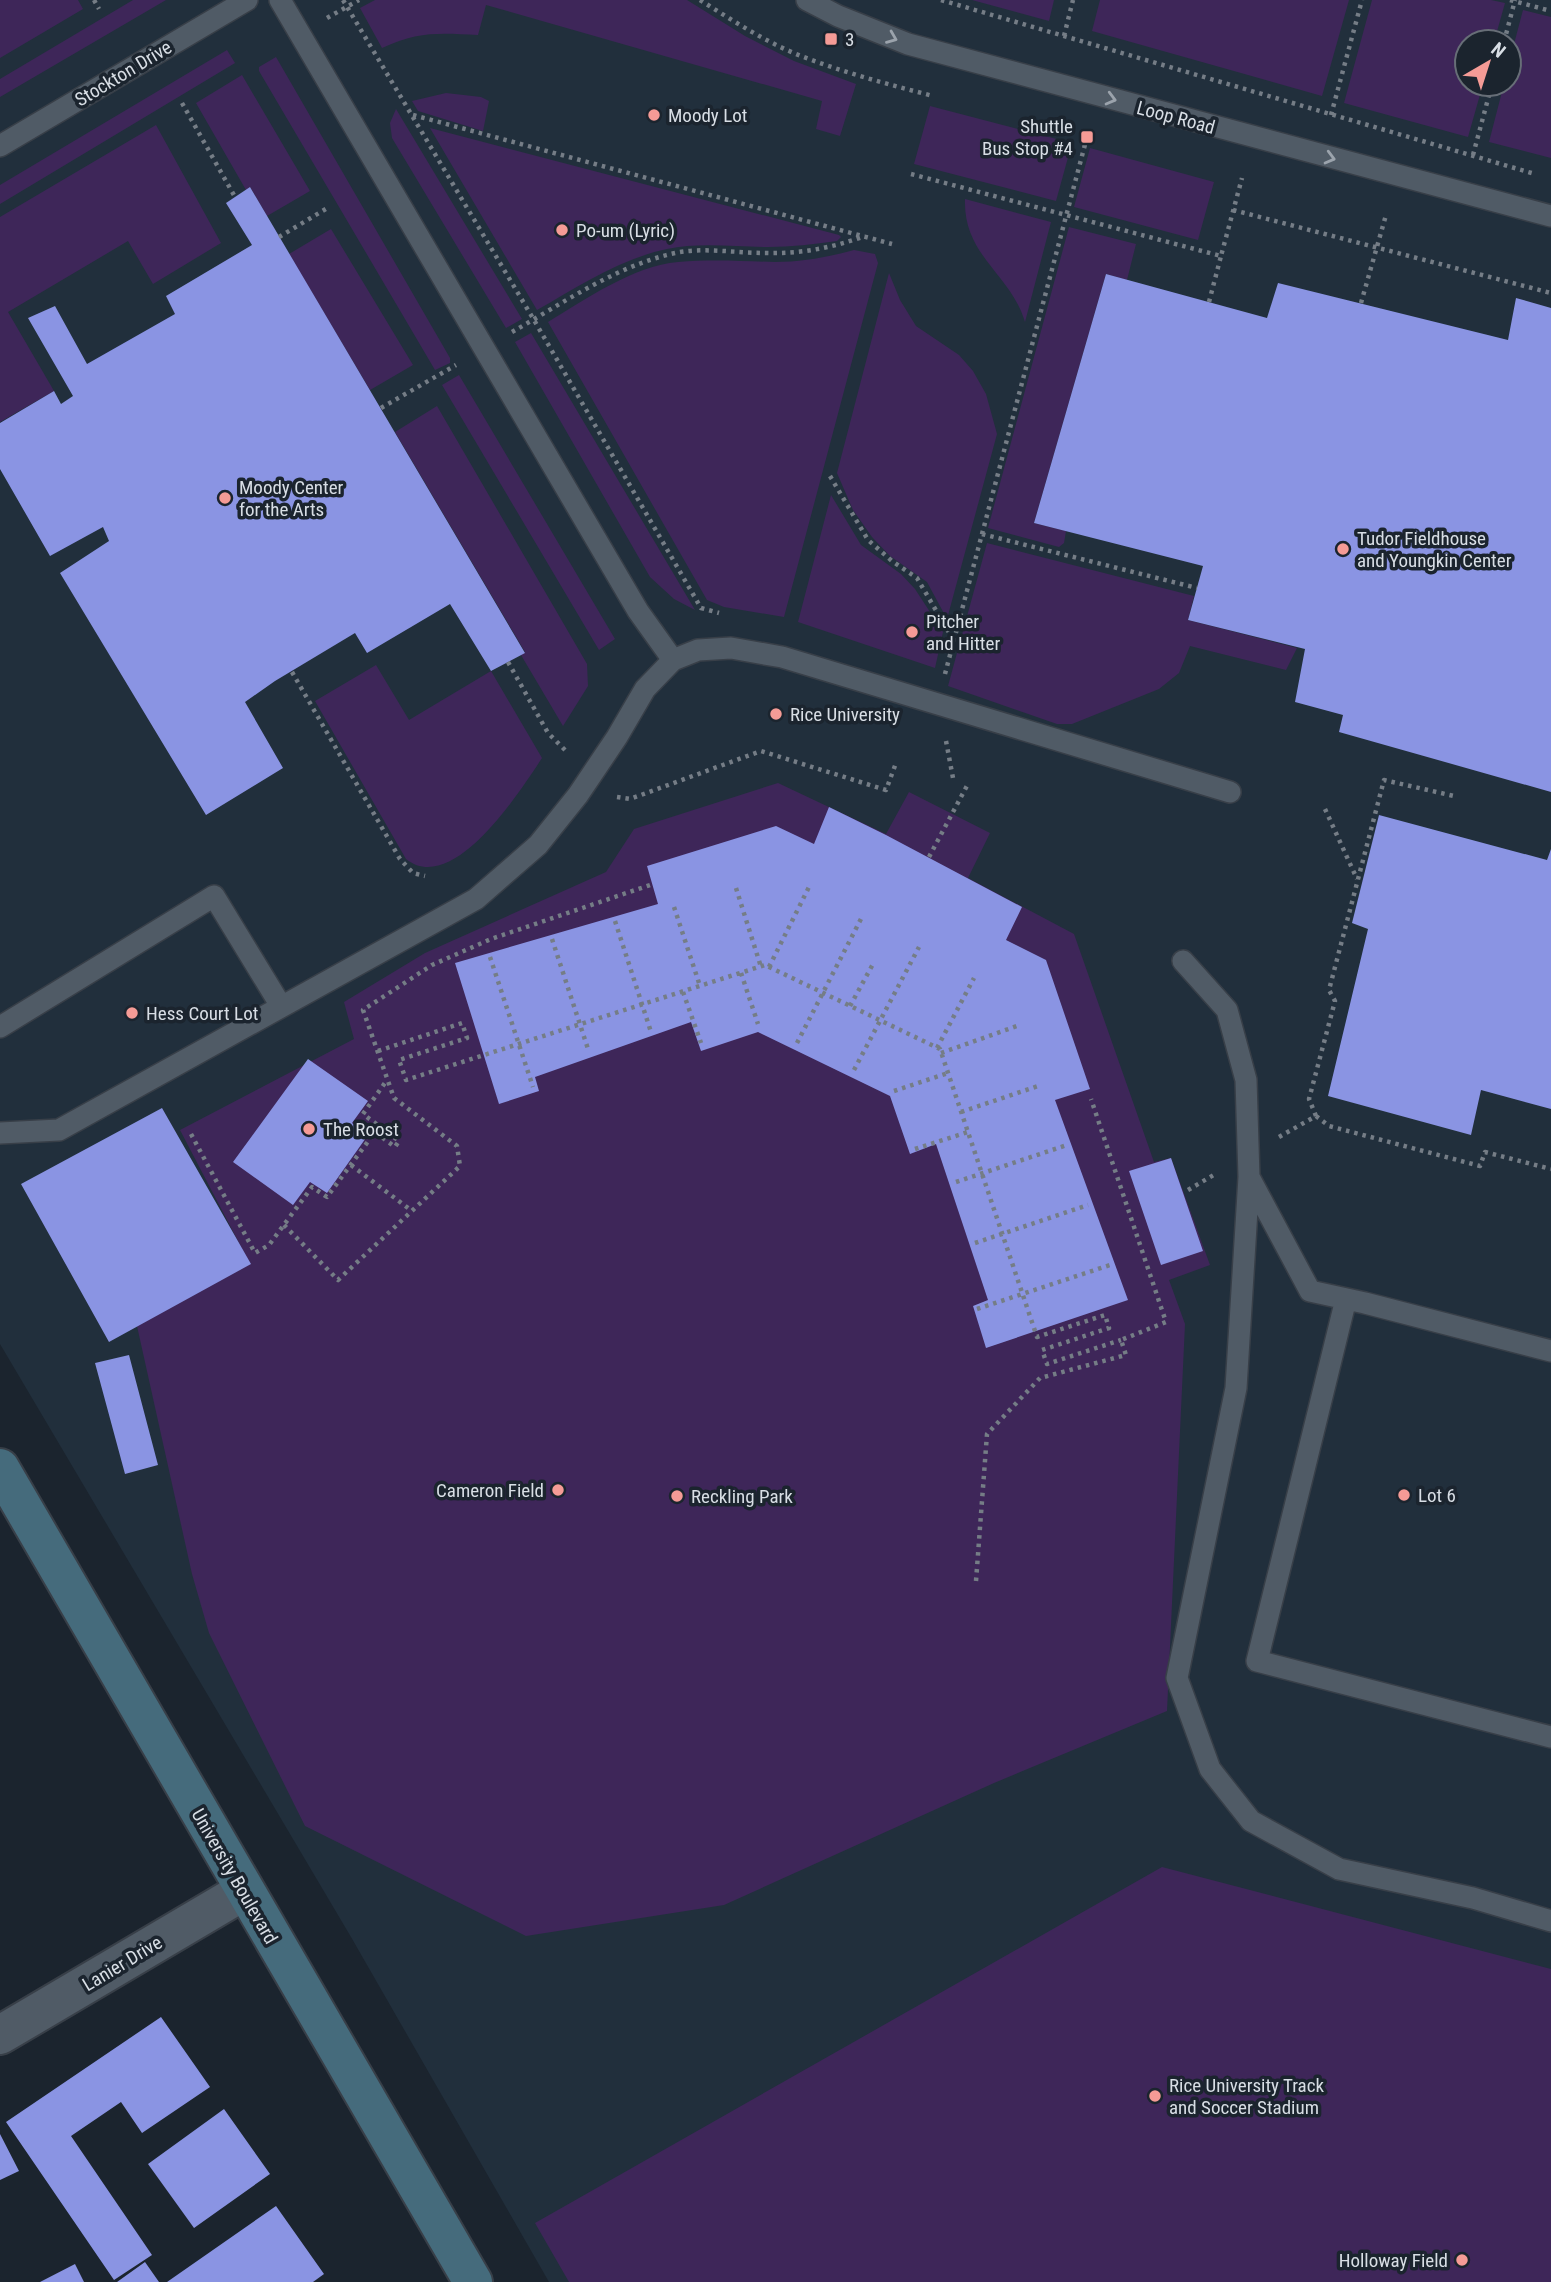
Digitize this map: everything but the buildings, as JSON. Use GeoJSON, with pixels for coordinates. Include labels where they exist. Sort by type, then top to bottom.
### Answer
{"type":"FeatureCollection","features":[{"type":"Feature","properties":{"kind":"main road","name":"University Boulevard"},"geometry":{"type":"LineString","coordinates":[[0,1468],[473,2282]]}},
{"type":"Feature","properties":{"kind":"street","name":"Lanier Drive"},"geometry":{"type":"LineString","coordinates":[[0,2035],[244,1891]]}},
{"type":"Feature","properties":{"kind":"lane","name":"Stockton Drive"},"geometry":{"type":"LineString","coordinates":[[0,146],[247,0]]}},
{"type":"Feature","properties":{"kind":"lane"},"geometry":{"type":"LineString","coordinates":[[280,0],[638,611],[673,660]]}},
{"type":"Feature","properties":{"kind":"lane","name":"Loop Road"},"geometry":{"type":"LineString","coordinates":[[807,0],[838,16],[908,44],[1551,216]]}},
{"type":"Feature","properties":{"kind":"lane"},"geometry":{"type":"LineString","coordinates":[[0,1133],[59,1130],[476,899],[538,845],[578,795],[645,689],[673,660],[698,650],[731,648],[782,657],[1230,792]]}},
{"type":"Feature","properties":{"kind":"lane"},"geometry":{"type":"LineString","coordinates":[[0,1027],[214,896],[281,1006]]}},
{"type":"Feature","properties":{"kind":"lane"},"geometry":{"type":"LineString","coordinates":[[1183,961],[1227,1010],[1246,1080],[1248,1166],[1236,1388],[1177,1678],[1210,1769],[1251,1821],[1339,1868],[1473,1898],[1551,1921]]}},
{"type":"Feature","properties":{"kind":"lane"},"geometry":{"type":"LineString","coordinates":[[1248,1166],[1310,1291],[1551,1351]]}},
{"type":"Feature","properties":{"kind":"lane"},"geometry":{"type":"LineString","coordinates":[[1346,1299],[1257,1661],[1551,1737]]}},
{"type":"Feature","properties":{"kind":"path"},"geometry":{"type":"LineString","coordinates":[[93,0],[99,9]]}},
{"type":"Feature","properties":{"kind":"path"},"geometry":{"type":"LineString","coordinates":[[343,0],[534,320],[701,608],[719,614],[731,614]]}},
{"type":"Feature","properties":{"kind":"path"},"geometry":{"type":"LineString","coordinates":[[700,0],[748,30],[806,58],[871,80],[933,96]]}},
{"type":"Feature","properties":{"kind":"path"},"geometry":{"type":"LineString","coordinates":[[941,0],[1538,175]]}},
{"type":"Feature","properties":{"kind":"path"},"geometry":{"type":"LineString","coordinates":[[1064,36],[1073,0]]}},
{"type":"Feature","properties":{"kind":"path"},"geometry":{"type":"LineString","coordinates":[[1331,114],[1362,0]]}},
{"type":"Feature","properties":{"kind":"path"},"geometry":{"type":"LineString","coordinates":[[1507,28],[1513,0],[1551,11]]}},
{"type":"Feature","properties":{"kind":"path"},"geometry":{"type":"LineString","coordinates":[[1473,155],[1488,98]]}},
{"type":"Feature","properties":{"kind":"path"},"geometry":{"type":"LineString","coordinates":[[182,103],[235,197]]}},
{"type":"Feature","properties":{"kind":"path"},"geometry":{"type":"LineString","coordinates":[[412,115],[892,244]]}},
{"type":"Feature","properties":{"kind":"path"},"geometry":{"type":"LineString","coordinates":[[938,704],[1087,136]]}},
{"type":"Feature","properties":{"kind":"path"},"geometry":{"type":"LineString","coordinates":[[911,173],[1221,256]]}},
{"type":"Feature","properties":{"kind":"path"},"geometry":{"type":"LineString","coordinates":[[1209,302],[1242,178]]}},
{"type":"Feature","properties":{"kind":"path"},"geometry":{"type":"LineString","coordinates":[[279,237],[329,207]]}},
{"type":"Feature","properties":{"kind":"path"},"geometry":{"type":"LineString","coordinates":[[1233,210],[1551,293]]}},
{"type":"Feature","properties":{"kind":"path"},"geometry":{"type":"LineString","coordinates":[[1361,303],[1386,215]]}},
{"type":"Feature","properties":{"kind":"path"},"geometry":{"type":"LineString","coordinates":[[381,408],[601,282],[644,262],[677,253],[800,252],[834,247],[865,236]]}},
{"type":"Feature","properties":{"kind":"path"},"geometry":{"type":"LineString","coordinates":[[830,476],[868,540],[917,578],[954,641]]}},
{"type":"Feature","properties":{"kind":"path"},"geometry":{"type":"LineString","coordinates":[[982,534],[1196,588]]}},
{"type":"Feature","properties":{"kind":"path"},"geometry":{"type":"LineString","coordinates":[[508,662],[548,733],[565,750]]}},
{"type":"Feature","properties":{"kind":"path"},"geometry":{"type":"LineString","coordinates":[[292,672],[400,859],[413,873],[425,876]]}},
{"type":"Feature","properties":{"kind":"path"},"geometry":{"type":"LineString","coordinates":[[609,796],[630,799],[761,751],[886,790],[896,763]]}},
{"type":"Feature","properties":{"kind":"path"},"geometry":{"type":"LineString","coordinates":[[1454,796],[1384,780],[1329,990],[1335,1001],[1310,1099],[1316,1116],[1329,1126],[1480,1166],[1485,1152],[1551,1169]]}},
{"type":"Feature","properties":{"kind":"path"},"geometry":{"type":"LineString","coordinates":[[929,858],[968,782]]}},
{"type":"Feature","properties":{"kind":"path"},"geometry":{"type":"LineString","coordinates":[[1325,809],[1357,880]]}},
{"type":"Feature","properties":{"kind":"path"},"geometry":{"type":"LineString","coordinates":[[284,1225],[338,1280],[460,1166],[457,1146],[394,1098],[363,1010],[432,965],[491,939],[653,884]]}},
{"type":"Feature","properties":{"kind":"path"},"geometry":{"type":"LineString","coordinates":[[768,967],[810,885]]}},
{"type":"Feature","properties":{"kind":"path"},"geometry":{"type":"LineString","coordinates":[[736,888],[761,967]]}},
{"type":"Feature","properties":{"kind":"path"},"geometry":{"type":"LineString","coordinates":[[674,907],[701,986]]}},
{"type":"Feature","properties":{"kind":"path"},"geometry":{"type":"LineString","coordinates":[[797,1043],[863,915]]}},
{"type":"Feature","properties":{"kind":"path"},"geometry":{"type":"LineString","coordinates":[[615,921],[651,1032]]}},
{"type":"Feature","properties":{"kind":"path"},"geometry":{"type":"LineString","coordinates":[[552,939],[589,1052]]}},
{"type":"Feature","properties":{"kind":"path"},"geometry":{"type":"LineString","coordinates":[[854,1070],[919,947]]}},
{"type":"Feature","properties":{"kind":"path"},"geometry":{"type":"LineString","coordinates":[[490,957],[533,1087]]}},
{"type":"Feature","properties":{"kind":"path"},"geometry":{"type":"LineString","coordinates":[[850,1006],[873,964]]}},
{"type":"Feature","properties":{"kind":"path"},"geometry":{"type":"LineString","coordinates":[[378,1051],[463,1023],[467,1038],[398,1060],[405,1080],[741,973],[768,967],[937,1048],[941,1053],[1037,1337],[1105,1315],[1109,1328],[1042,1350],[1047,1364],[1166,1322],[1091,1099]]}},
{"type":"Feature","properties":{"kind":"path"},"geometry":{"type":"LineString","coordinates":[[741,973],[758,1024]]}},
{"type":"Feature","properties":{"kind":"path"},"geometry":{"type":"LineString","coordinates":[[937,1048],[974,978]]}},
{"type":"Feature","properties":{"kind":"path"},"geometry":{"type":"LineString","coordinates":[[683,992],[701,1043]]}},
{"type":"Feature","properties":{"kind":"path"},"geometry":{"type":"LineString","coordinates":[[941,1053],[1017,1026]]}},
{"type":"Feature","properties":{"kind":"path"},"geometry":{"type":"LineString","coordinates":[[894,1091],[948,1073]]}},
{"type":"Feature","properties":{"kind":"path"},"geometry":{"type":"LineString","coordinates":[[191,1135],[255,1253],[269,1245],[312,1187],[327,1197],[375,1132],[395,1147],[399,1141],[363,1114],[387,1080]]}},
{"type":"Feature","properties":{"kind":"path"},"geometry":{"type":"LineString","coordinates":[[961,1112],[1041,1085]]}},
{"type":"Feature","properties":{"kind":"path"},"geometry":{"type":"LineString","coordinates":[[1188,1190],[1248,1166],[1316,1116]]}},
{"type":"Feature","properties":{"kind":"path"},"geometry":{"type":"LineString","coordinates":[[915,1149],[968,1132]]}},
{"type":"Feature","properties":{"kind":"path"},"geometry":{"type":"LineString","coordinates":[[956,1182],[1067,1145]]}},
{"type":"Feature","properties":{"kind":"path"},"geometry":{"type":"LineString","coordinates":[[351,1166],[412,1211]]}},
{"type":"Feature","properties":{"kind":"path"},"geometry":{"type":"LineString","coordinates":[[975,1243],[1088,1205]]}},
{"type":"Feature","properties":{"kind":"path"},"geometry":{"type":"LineString","coordinates":[[977,1309],[1110,1265]]}},
{"type":"Feature","properties":{"kind":"path"},"geometry":{"type":"LineString","coordinates":[[976,1581],[987,1434],[1040,1378],[1126,1355],[1121,1340]]}},
{"type":"Feature","properties":{"kind":"shaded area","name":"Rice University"},"geometry":{"type":"Polygon","coordinates":[[[0,0],[1551,0],[1551,2282],[549,2282],[351,1937],[0,1344],[0,0]]]}},
{"type":"Feature","properties":{"kind":"shaded area"},"geometry":{"type":"Polygon","coordinates":[[[0,0],[78,0],[83,9],[0,58],[0,0]]]}},
{"type":"Feature","properties":{"kind":"shaded area"},"geometry":{"type":"Polygon","coordinates":[[[133,0],[166,0],[0,97],[0,79],[133,0]]]}},
{"type":"Feature","properties":{"kind":"shaded area"},"geometry":{"type":"Polygon","coordinates":[[[375,0],[687,0],[745,36],[794,61],[856,84],[840,136],[816,129],[822,101],[486,5],[478,35],[429,34],[382,48],[360,8],[375,0]]]}},
{"type":"Feature","properties":{"kind":"shaded area"},"geometry":{"type":"Polygon","coordinates":[[[972,0],[1054,0],[1049,21],[972,0]]]}},
{"type":"Feature","properties":{"kind":"shaded area"},"geometry":{"type":"Polygon","coordinates":[[[1100,0],[1349,0],[1322,96],[1092,31],[1100,0]]]}},
{"type":"Feature","properties":{"kind":"shaded area"},"geometry":{"type":"Polygon","coordinates":[[[1372,0],[1491,0],[1505,3],[1498,28],[1453,28],[1453,98],[1479,98],[1468,137],[1344,103],[1372,0]]]}},
{"type":"Feature","properties":{"kind":"shaded area"},"geometry":{"type":"Polygon","coordinates":[[[1523,10],[1551,17],[1551,158],[1489,142],[1500,98],[1523,98],[1523,28],[1518,28],[1523,10]]]}},
{"type":"Feature","properties":{"kind":"shaded area"},"geometry":{"type":"Polygon","coordinates":[[[227,50],[235,63],[0,204],[0,185],[227,50]]]}},
{"type":"Feature","properties":{"kind":"shaded area"},"geometry":{"type":"Polygon","coordinates":[[[276,57],[450,358],[450,363],[435,370],[259,71],[259,67],[276,57]]]}},
{"type":"Feature","properties":{"kind":"shaded area"},"geometry":{"type":"Polygon","coordinates":[[[242,75],[310,191],[267,216],[250,187],[246,190],[196,103],[242,75]]]}},
{"type":"Feature","properties":{"kind":"shaded area"},"geometry":{"type":"Polygon","coordinates":[[[446,93],[481,97],[489,101],[483,131],[418,111],[412,101],[446,93]]]}},
{"type":"Feature","properties":{"kind":"shaded area"},"geometry":{"type":"Polygon","coordinates":[[[930,106],[1072,143],[1056,201],[914,164],[930,106]]]}},
{"type":"Feature","properties":{"kind":"shaded area"},"geometry":{"type":"Polygon","coordinates":[[[396,109],[522,319],[506,328],[392,138],[390,123],[396,109]]]}},
{"type":"Feature","properties":{"kind":"shaded area"},"geometry":{"type":"Polygon","coordinates":[[[156,125],[221,243],[153,284],[128,241],[8,312],[54,391],[0,422],[0,217],[156,125]]]}},
{"type":"Feature","properties":{"kind":"shaded area"},"geometry":{"type":"Polygon","coordinates":[[[430,128],[841,237],[837,241],[794,246],[704,245],[667,249],[616,267],[537,310],[430,128]]]}},
{"type":"Feature","properties":{"kind":"shaded area"},"geometry":{"type":"Polygon","coordinates":[[[1090,148],[1214,182],[1198,240],[1074,207],[1090,148]]]}},
{"type":"Feature","properties":{"kind":"shaded area"},"geometry":{"type":"Polygon","coordinates":[[[965,199],[1051,222],[1025,322],[1018,305],[972,236],[966,219],[965,199]]]}},
{"type":"Feature","properties":{"kind":"shaded area"},"geometry":{"type":"Polygon","coordinates":[[[1069,227],[1136,244],[1127,280],[1106,274],[1034,523],[1066,531],[1064,543],[1059,547],[988,528],[1069,227]]]}},
{"type":"Feature","properties":{"kind":"shaded area"},"geometry":{"type":"Polygon","coordinates":[[[331,229],[413,365],[370,390],[289,254],[331,229]]]}},
{"type":"Feature","properties":{"kind":"shaded area"},"geometry":{"type":"Polygon","coordinates":[[[854,250],[875,254],[878,263],[784,617],[724,607],[707,600],[548,322],[610,285],[661,265],[702,261],[795,261],[854,250]]]}},
{"type":"Feature","properties":{"kind":"shaded area"},"geometry":{"type":"Polygon","coordinates":[[[889,273],[900,300],[916,326],[959,355],[973,371],[986,394],[997,434],[947,619],[927,582],[890,556],[872,537],[853,510],[837,473],[889,273]]]}},
{"type":"Feature","properties":{"kind":"shaded area"},"geometry":{"type":"Polygon","coordinates":[[[531,333],[695,610],[674,599],[650,577],[515,342],[531,333]]]}},
{"type":"Feature","properties":{"kind":"shaded area"},"geometry":{"type":"Polygon","coordinates":[[[459,375],[615,639],[599,650],[442,385],[459,375]]]}},
{"type":"Feature","properties":{"kind":"shaded area"},"geometry":{"type":"Polygon","coordinates":[[[437,406],[587,664],[588,686],[563,726],[521,655],[525,652],[395,432],[437,406]]]}},
{"type":"Feature","properties":{"kind":"shaded area"},"geometry":{"type":"Polygon","coordinates":[[[831,495],[861,545],[901,574],[915,589],[943,632],[935,668],[798,622],[831,495]]]}},
{"type":"Feature","properties":{"kind":"shaded area"},"geometry":{"type":"Polygon","coordinates":[[[987,543],[1194,596],[1188,620],[1297,648],[1286,670],[1190,646],[1179,673],[1159,689],[1072,724],[1057,724],[948,686],[987,543]]]}},
{"type":"Feature","properties":{"kind":"shaded area"},"geometry":{"type":"Polygon","coordinates":[[[376,665],[409,720],[491,671],[542,758],[484,835],[444,864],[424,867],[406,859],[315,701],[376,665]]]}},
{"type":"Feature","properties":{"kind":"shaded area","name":"Reckling Park"},"geometry":{"type":"Polygon","coordinates":[[[778,783],[886,834],[909,792],[990,833],[968,878],[1074,934],[1154,1162],[1171,1158],[1210,1265],[1169,1280],[1185,1324],[1167,1711],[994,1783],[724,1905],[526,1936],[305,1826],[209,1633],[192,1574],[137,1326],[250,1264],[180,1130],[354,1039],[344,1002],[425,953],[606,872],[634,829],[778,783]]]}},
{"type":"Feature","properties":{"kind":"shaded area","name":"Rice University Track and Soccer Stadium"},"geometry":{"type":"Polygon","coordinates":[[[1162,1867],[1551,1969],[1551,2282],[569,2282],[535,2223],[1162,1867]]]}},
{"type":"Feature","properties":{"kind":"place","name":"3"},"geometry":{"type":"Point","coordinates":[831,39]}},
{"type":"Feature","properties":{"kind":"place","name":"Moody Lot"},"geometry":{"type":"Point","coordinates":[654,115]}},
{"type":"Feature","properties":{"kind":"place","name":"Shuttle Bus Stop #4"},"geometry":{"type":"Point","coordinates":[1087,137]}},
{"type":"Feature","properties":{"kind":"place","name":"Po-um (Lyric)"},"geometry":{"type":"Point","coordinates":[562,230]}},
{"type":"Feature","properties":{"kind":"place","name":"Moody Center for the Arts"},"geometry":{"type":"Point","coordinates":[225,498]}},
{"type":"Feature","properties":{"kind":"place","name":"Tudor Fieldhouse and Youngkin Center"},"geometry":{"type":"Point","coordinates":[1343,549]}},
{"type":"Feature","properties":{"kind":"place","name":"Pitcher and Hitter"},"geometry":{"type":"Point","coordinates":[912,632]}},
{"type":"Feature","properties":{"kind":"place","name":"Rice University"},"geometry":{"type":"Point","coordinates":[776,714]}},
{"type":"Feature","properties":{"kind":"place","name":"Hess Court Lot"},"geometry":{"type":"Point","coordinates":[132,1013]}},
{"type":"Feature","properties":{"kind":"place","name":"The Roost"},"geometry":{"type":"Point","coordinates":[309,1129]}},
{"type":"Feature","properties":{"kind":"place","name":"Cameron Field"},"geometry":{"type":"Point","coordinates":[558,1490]}},
{"type":"Feature","properties":{"kind":"place","name":"Lot 6"},"geometry":{"type":"Point","coordinates":[1404,1495]}},
{"type":"Feature","properties":{"kind":"place","name":"Reckling Park"},"geometry":{"type":"Point","coordinates":[677,1496]}},
{"type":"Feature","properties":{"kind":"place","name":"Rice University Track and Soccer Stadium"},"geometry":{"type":"Point","coordinates":[1155,2096]}},
{"type":"Feature","properties":{"kind":"place","name":"Holloway Field"},"geometry":{"type":"Point","coordinates":[1462,2260]}}]}
